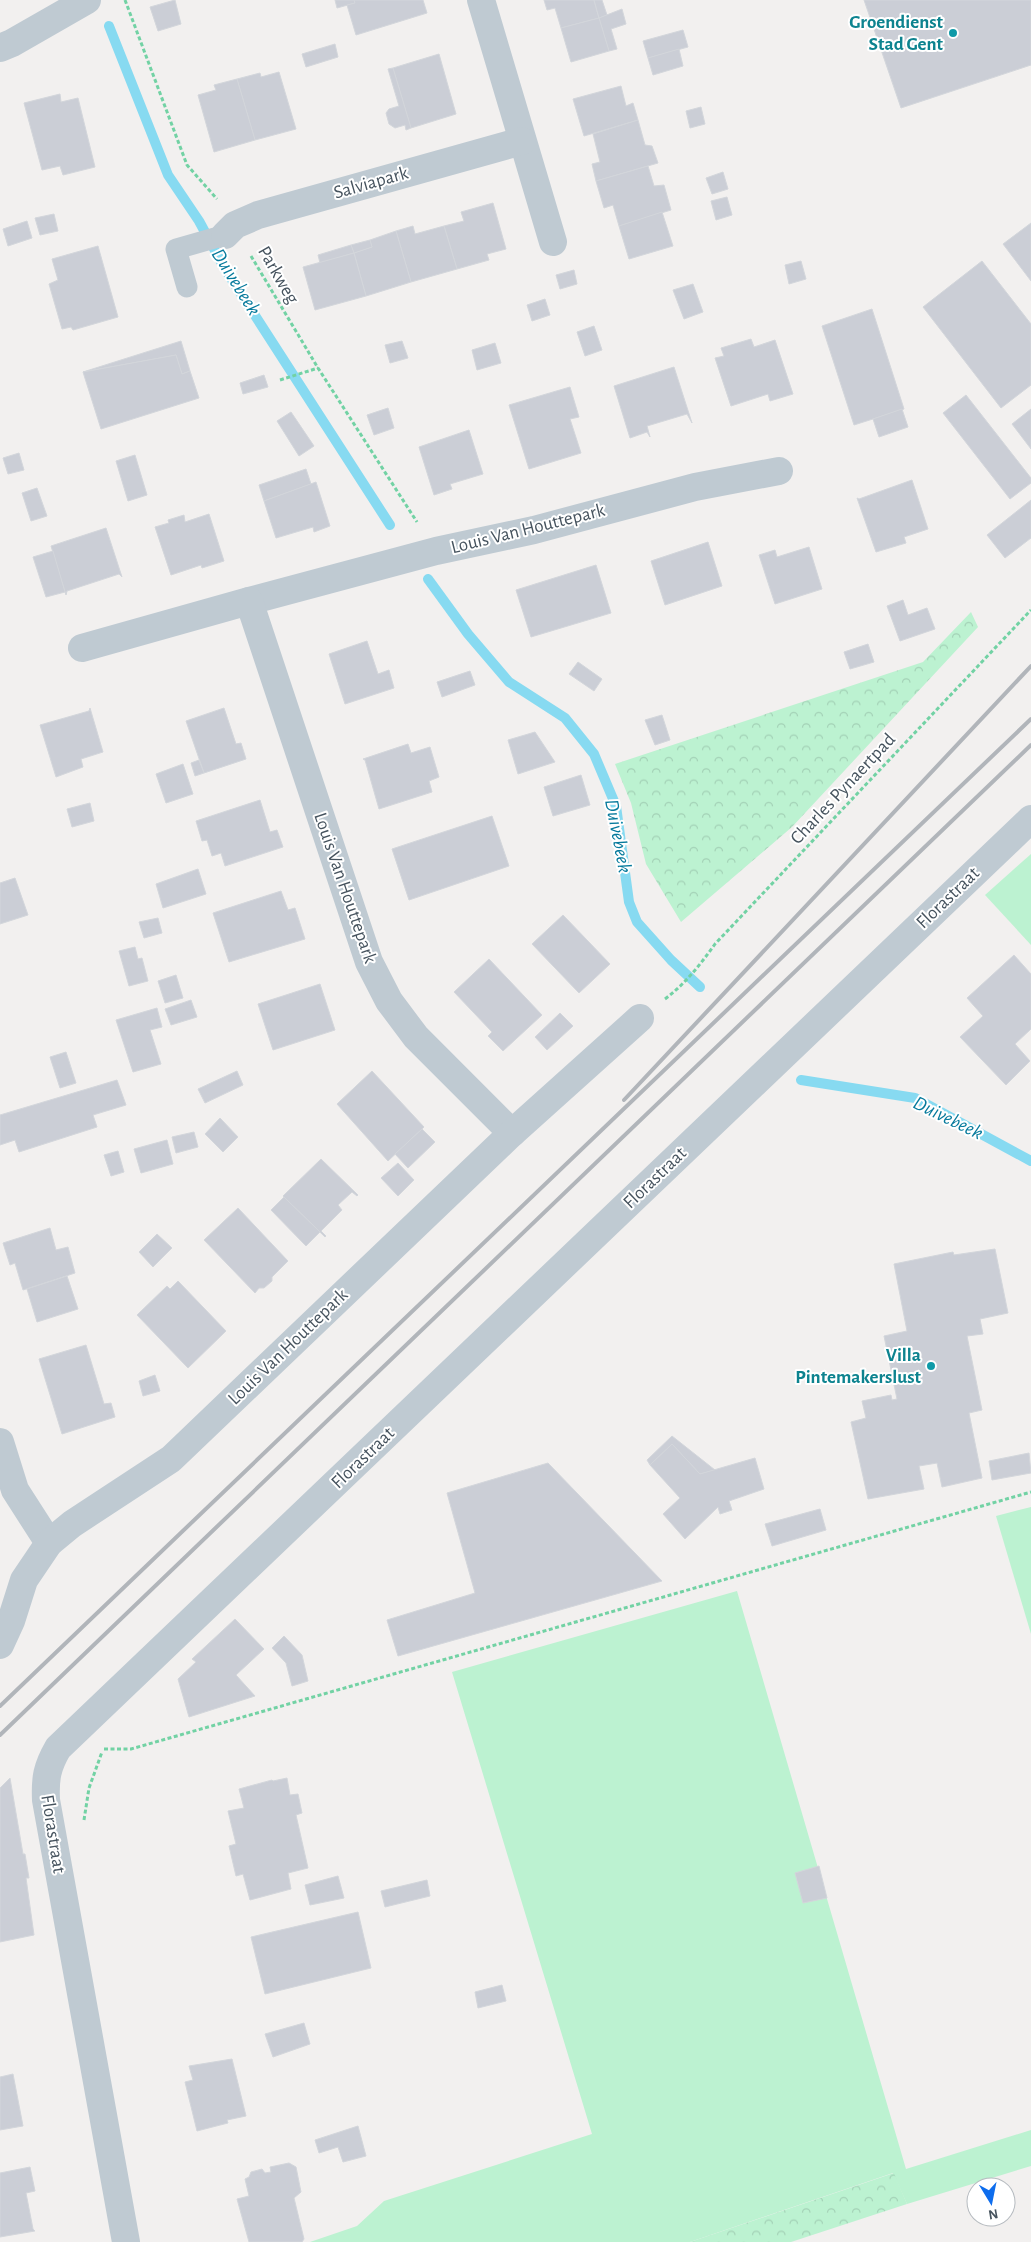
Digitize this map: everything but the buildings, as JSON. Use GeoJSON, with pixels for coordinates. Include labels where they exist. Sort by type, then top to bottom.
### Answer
{"type":"FeatureCollection","features":[{"type":"Feature","properties":{"kind":"street"},"geometry":{"type":"LineString","coordinates":[[0,48],[87,0]]}},
{"type":"Feature","properties":{"kind":"street"},"geometry":{"type":"LineString","coordinates":[[482,0],[553,242]]}},
{"type":"Feature","properties":{"kind":"street","name":"Salviapark"},"geometry":{"type":"LineString","coordinates":[[220,234],[258,215],[522,141]]}},
{"type":"Feature","properties":{"kind":"street","name":"Louis Van Houttepark"},"geometry":{"type":"LineString","coordinates":[[82,648],[436,551],[534,530],[695,487],[779,470]]}},
{"type":"Feature","properties":{"kind":"street","name":"Louis Van Houttepark"},"geometry":{"type":"LineString","coordinates":[[249,601],[369,962],[389,1001],[416,1037],[512,1132]]}},
{"type":"Feature","properties":{"kind":"street","name":"Florastraat"},"geometry":{"type":"LineString","coordinates":[[126,2242],[46,1800],[49,1763],[58,1748],[1031,819]]}},
{"type":"Feature","properties":{"kind":"street","name":"Louis Van Houttepark"},"geometry":{"type":"LineString","coordinates":[[0,1645],[12,1621],[24,1580],[49,1543],[72,1524],[171,1460],[512,1132],[640,1018]]}},
{"type":"Feature","properties":{"kind":"street"},"geometry":{"type":"LineString","coordinates":[[0,1442],[15,1490],[49,1543]]}},
{"type":"Feature","properties":{"kind":"lane"},"geometry":{"type":"LineString","coordinates":[[187,287],[176,249],[220,234]]}},
{"type":"Feature","properties":{"kind":"path","name":"Parkweg"},"geometry":{"type":"LineString","coordinates":[[125,0],[187,165],[223,205],[220,234],[248,251],[318,368],[436,551]]}},
{"type":"Feature","properties":{"kind":"path"},"geometry":{"type":"LineString","coordinates":[[280,380],[318,368]]}},
{"type":"Feature","properties":{"kind":"path","name":"Charles Pynaertpad"},"geometry":{"type":"LineString","coordinates":[[678,990],[700,966],[715,944],[1031,610]]}},
{"type":"Feature","properties":{"kind":"path"},"geometry":{"type":"LineString","coordinates":[[58,1748],[131,1749],[1031,1492]]}},
{"type":"Feature","properties":{"kind":"path"},"geometry":{"type":"LineString","coordinates":[[84,1823],[89,1788],[107,1740]]}},
{"type":"Feature","properties":{"kind":"green space"},"geometry":{"type":"Polygon","coordinates":[[[971,612],[978,627],[792,827],[681,922],[646,864],[631,803],[615,764],[923,662],[971,612]]]}},
{"type":"Feature","properties":{"kind":"green space"},"geometry":{"type":"Polygon","coordinates":[[[1031,854],[1031,945],[985,895],[1031,854]]]}},
{"type":"Feature","properties":{"kind":"green space"},"geometry":{"type":"Polygon","coordinates":[[[1031,1507],[1031,1634],[996,1516],[1031,1507]]]}},
{"type":"Feature","properties":{"kind":"green space"},"geometry":{"type":"Polygon","coordinates":[[[737,1591],[906,2169],[1031,2130],[1031,2166],[995,2177],[966,2177],[966,2186],[907,2204],[893,2173],[690,2242],[310,2242],[357,2226],[384,2201],[592,2134],[452,1672],[737,1591]]]}},
{"type":"Feature","properties":{"kind":"green space"},"geometry":{"type":"Polygon","coordinates":[[[894,2173],[907,2204],[791,2242],[690,2242],[894,2173]]]}},
{"type":"Feature","properties":{"kind":"waterway","name":"Duivebeek"},"geometry":{"type":"LineString","coordinates":[[109,26],[168,175],[199,221],[225,269],[390,525]]}},
{"type":"Feature","properties":{"kind":"waterway","name":"Duivebeek"},"geometry":{"type":"LineString","coordinates":[[428,579],[468,634],[509,682],[565,718],[594,754],[616,806],[629,902],[637,922],[671,960],[700,987]]}},
{"type":"Feature","properties":{"kind":"waterway","name":"Duivebeek"},"geometry":{"type":"LineString","coordinates":[[801,1080],[915,1098],[1031,1161]]}},
{"type":"Feature","properties":{"kind":"railway"},"geometry":{"type":"LineString","coordinates":[[624,1100],[1031,666]]}},
{"type":"Feature","properties":{"kind":"railway"},"geometry":{"type":"LineString","coordinates":[[0,1706],[1031,719]]}},
{"type":"Feature","properties":{"kind":"railway"},"geometry":{"type":"LineString","coordinates":[[0,1735],[1031,745]]}},
{"type":"Feature","properties":{"kind":"place","name":"Groendienst Stad Gent"},"geometry":{"type":"Point","coordinates":[953,33]}},
{"type":"Feature","properties":{"kind":"place","name":"Villa Pintemakerslust"},"geometry":{"type":"Point","coordinates":[931,1366]}}]}
